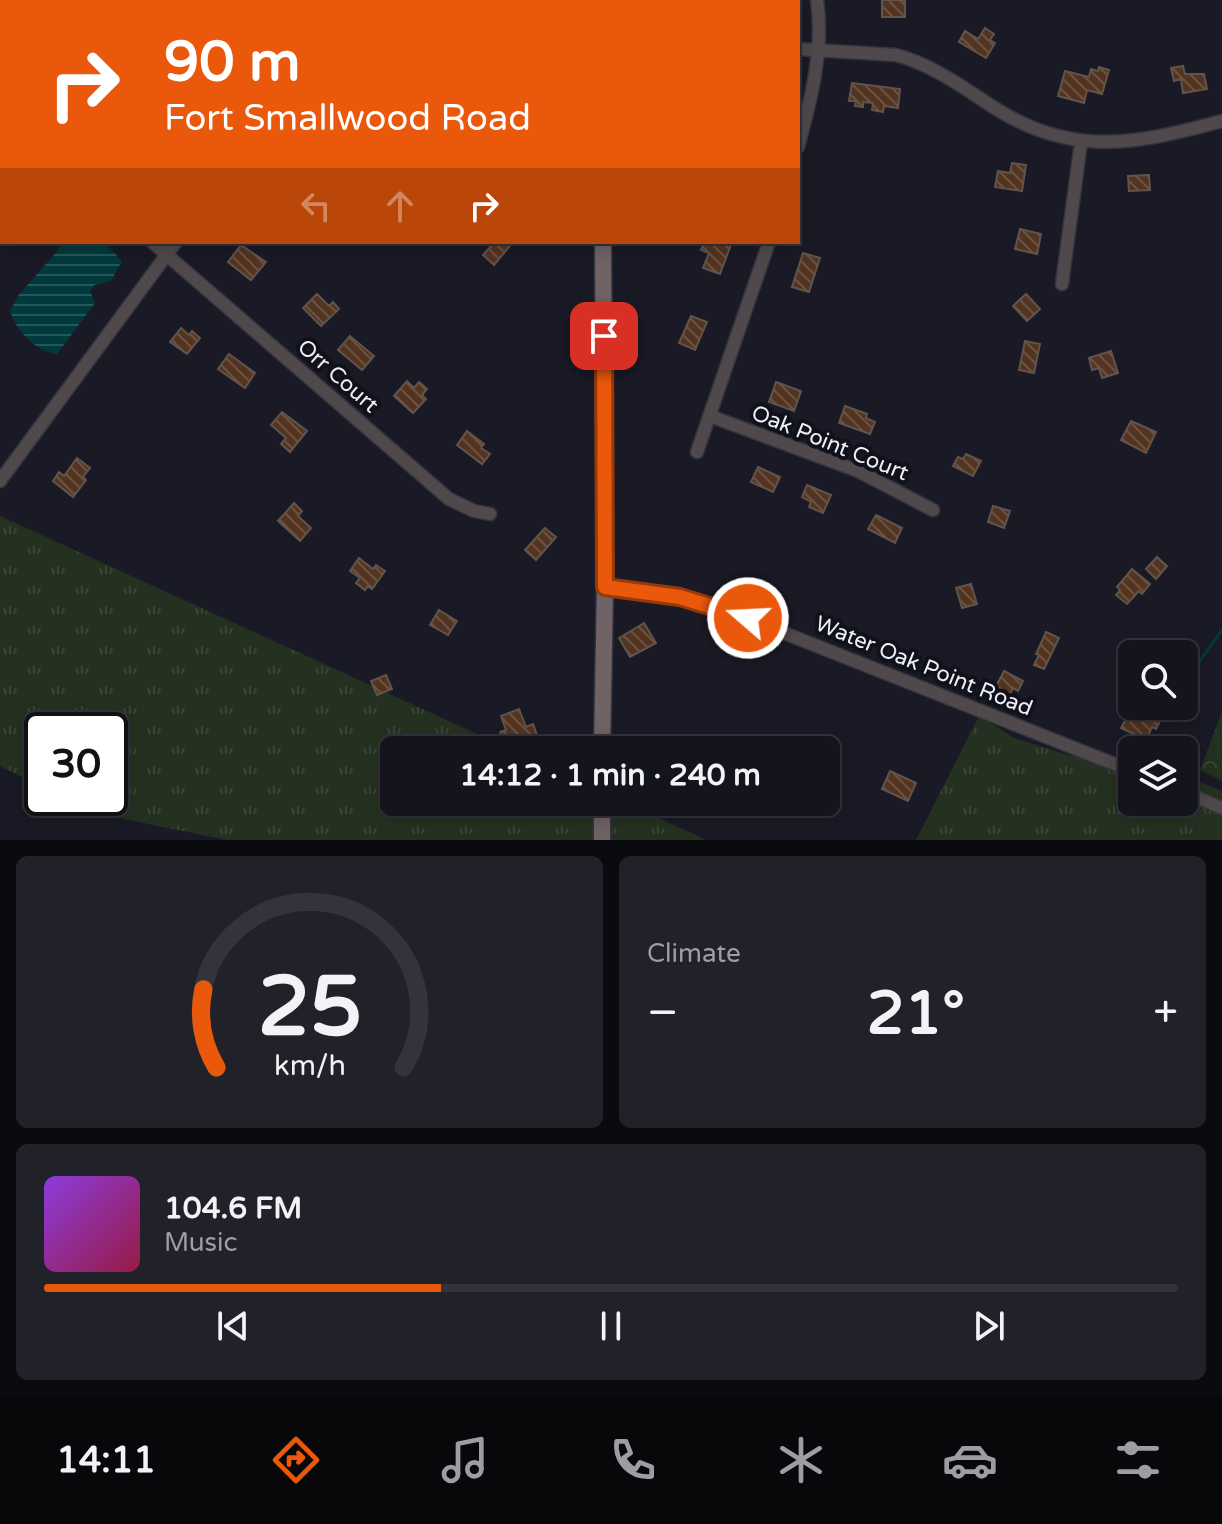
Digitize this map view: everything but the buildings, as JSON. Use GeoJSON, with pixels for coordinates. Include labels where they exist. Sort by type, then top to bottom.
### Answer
{"type":"FeatureCollection","features":[{"type":"Feature","properties":{"kind":"main road"},"geometry":{"type":"LineString","coordinates":[[602,736],[605,587],[603,244]]}},
{"type":"Feature","properties":{"kind":"main road"},"geometry":{"type":"LineString","coordinates":[[602,816],[602,840]]}},
{"type":"Feature","properties":{"kind":"street"},"geometry":{"type":"LineString","coordinates":[[800,140],[818,52],[817,0]]}},
{"type":"Feature","properties":{"kind":"street"},"geometry":{"type":"LineString","coordinates":[[800,49],[910,59],[939,72],[1017,122],[1081,142],[1145,140],[1222,121]]}},
{"type":"Feature","properties":{"kind":"street"},"geometry":{"type":"LineString","coordinates":[[1062,284],[1081,142]]}},
{"type":"Feature","properties":{"kind":"street","name":"Orr Court"},"geometry":{"type":"LineString","coordinates":[[154,244],[449,499],[474,511],[490,514]]}},
{"type":"Feature","properties":{"kind":"street"},"geometry":{"type":"LineString","coordinates":[[0,481],[174,244]]}},
{"type":"Feature","properties":{"kind":"street"},"geometry":{"type":"LineString","coordinates":[[697,452],[768,244]]}},
{"type":"Feature","properties":{"kind":"street","name":"Oak Point Court"},"geometry":{"type":"LineString","coordinates":[[710,416],[858,471],[933,510]]}},
{"type":"Feature","properties":{"kind":"street","name":"Water Oak Point Road"},"geometry":{"type":"LineString","coordinates":[[605,587],[680,597],[716,606],[1118,765]]}},
{"type":"Feature","properties":{"kind":"street"},"geometry":{"type":"LineString","coordinates":[[1198,798],[1222,808]]}},
{"type":"Feature","properties":{"kind":"green space"},"geometry":{"type":"Polygon","coordinates":[[[0,516],[481,736],[380,736],[380,816],[655,816],[706,840],[227,840],[110,816],[128,816],[128,712],[24,712],[24,778],[0,766],[0,516]]]}},
{"type":"Feature","properties":{"kind":"green space"},"geometry":{"type":"Polygon","coordinates":[[[1222,712],[1222,781],[1200,770],[1222,712]]]}},
{"type":"Feature","properties":{"kind":"green space"},"geometry":{"type":"Polygon","coordinates":[[[979,716],[1014,738],[1068,755],[1118,761],[1118,816],[1198,816],[1198,782],[1222,791],[1222,840],[916,840],[979,716]]]}},
{"type":"Feature","properties":{"kind":"shaded area"},"geometry":{"type":"Polygon","coordinates":[[[63,244],[106,244],[122,261],[111,281],[94,285],[90,291],[95,303],[57,354],[42,349],[28,339],[17,325],[10,311],[18,296],[63,244]]]}},
{"type":"Feature","properties":{"kind":"waterway"},"geometry":{"type":"LineString","coordinates":[[1198,663],[1222,630]]}},
{"type":"Feature","properties":{"kind":"route"},"geometry":{"type":"LineString","coordinates":[[604,336],[605,587],[680,597],[748,618]]}}]}
